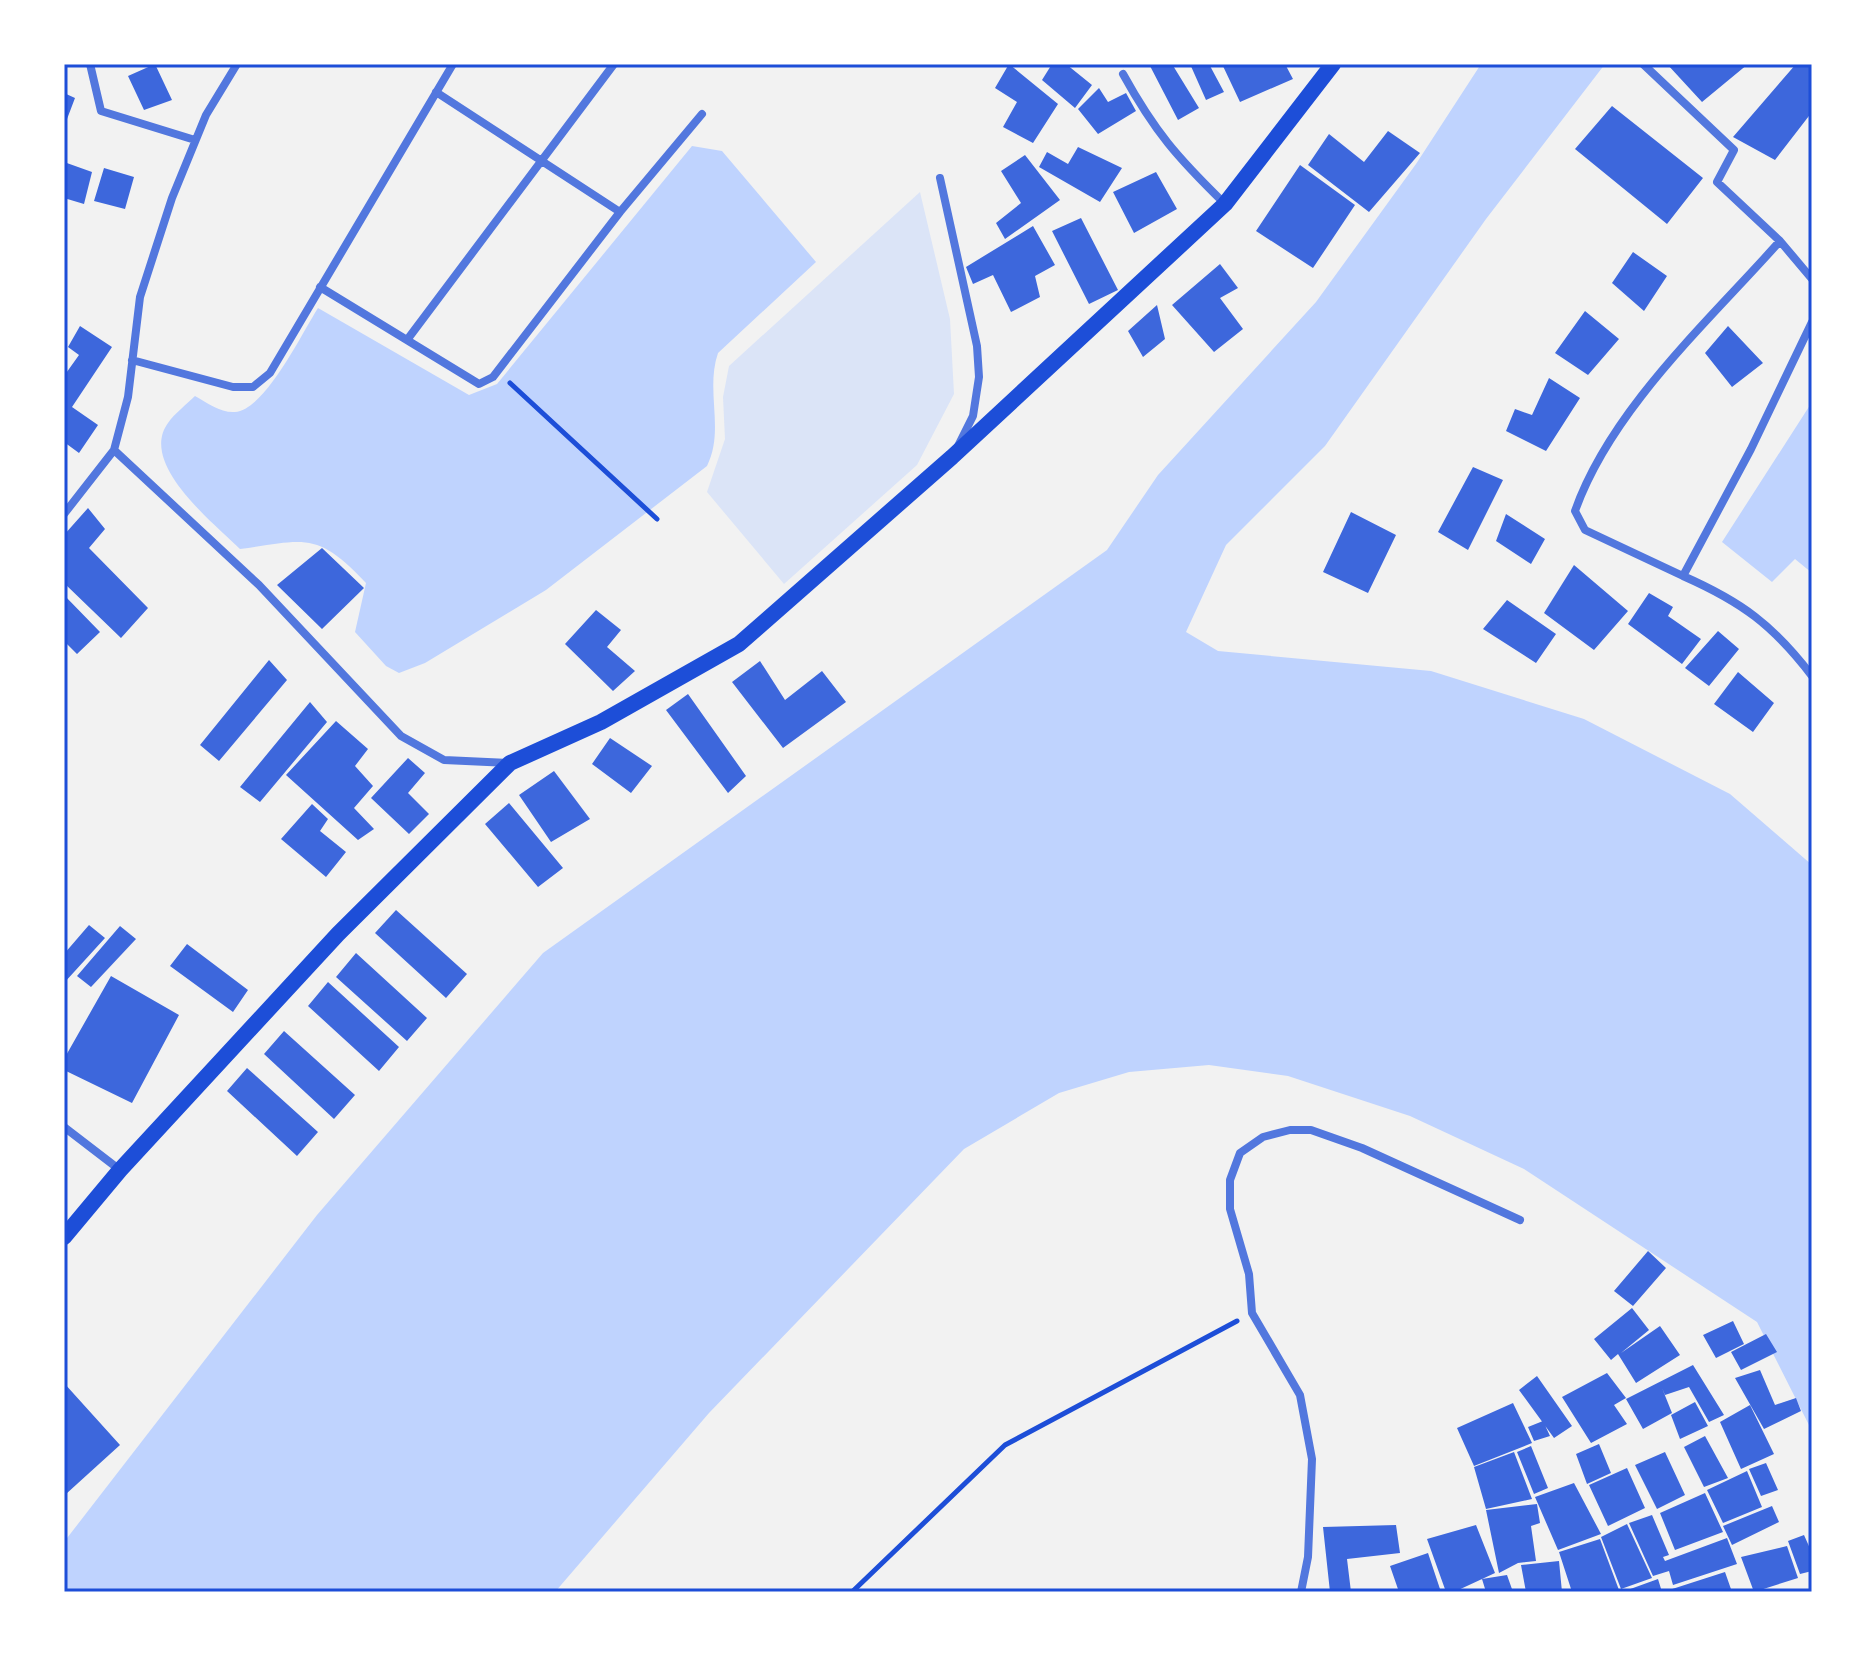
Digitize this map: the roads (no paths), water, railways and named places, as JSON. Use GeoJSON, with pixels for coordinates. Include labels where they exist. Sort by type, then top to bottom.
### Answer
{"type":"FeatureCollection","features":[{"type":"Feature","properties":{"kind":"main road"},"geometry":{"type":"LineString","coordinates":[[64,1237],[120,1170],[338,934],[510,763],[601,722],[739,644],[952,457],[1225,204],[1333,64]]}},
{"type":"Feature","properties":{"kind":"street"},"geometry":{"type":"LineString","coordinates":[[90,64],[101,111],[195,140]]}},
{"type":"Feature","properties":{"kind":"street"},"geometry":{"type":"LineString","coordinates":[[64,514],[114,450],[128,397],[140,297],[172,198],[195,140],[206,115],[237,64]]}},
{"type":"Feature","properties":{"kind":"street"},"geometry":{"type":"LineString","coordinates":[[132,360],[233,387],[253,387],[270,373],[453,64]]}},
{"type":"Feature","properties":{"kind":"street"},"geometry":{"type":"LineString","coordinates":[[407,340],[614,64]]}},
{"type":"Feature","properties":{"kind":"street"},"geometry":{"type":"LineString","coordinates":[[1643,64],[1734,150],[1717,182],[1780,241],[1812,279]]}},
{"type":"Feature","properties":{"kind":"street"},"geometry":{"type":"LineString","coordinates":[[1123,74],[1152,127],[1172,153],[1225,204]]}},
{"type":"Feature","properties":{"kind":"street"},"geometry":{"type":"LineString","coordinates":[[436,92],[540,163],[620,212]]}},
{"type":"Feature","properties":{"kind":"street"},"geometry":{"type":"LineString","coordinates":[[320,287],[479,384],[497,372],[620,212],[702,114]]}},
{"type":"Feature","properties":{"kind":"street"},"geometry":{"type":"LineString","coordinates":[[940,178],[977,346],[979,377],[973,416],[952,457]]}},
{"type":"Feature","properties":{"kind":"street"},"geometry":{"type":"LineString","coordinates":[[1780,241],[1650,387],[1589,472],[1575,511],[1585,530],[1731,598],[1762,619],[1812,676]]}},
{"type":"Feature","properties":{"kind":"street"},"geometry":{"type":"LineString","coordinates":[[1683,576],[1751,449],[1812,322]]}},
{"type":"Feature","properties":{"kind":"street"},"geometry":{"type":"LineString","coordinates":[[114,450],[259,585],[401,736],[444,760],[510,763]]}},
{"type":"Feature","properties":{"kind":"street"},"geometry":{"type":"LineString","coordinates":[[64,1127],[120,1170]]}},
{"type":"Feature","properties":{"kind":"street"},"geometry":{"type":"LineString","coordinates":[[1301,1592],[1308,1557],[1312,1459],[1300,1395],[1252,1313],[1249,1274],[1230,1209],[1230,1180],[1240,1153],[1263,1137],[1290,1130],[1311,1130],[1362,1148],[1520,1220]]}},
{"type":"Feature","properties":{"kind":"water"},"geometry":{"type":"Polygon","coordinates":[[[1481,64],[1605,64],[1486,219],[1325,446],[1226,545],[1186,632],[1218,651],[1431,671],[1584,719],[1730,794],[1812,865],[1812,1431],[1757,1322],[1524,1169],[1410,1116],[1288,1076],[1209,1065],[1129,1072],[1059,1093],[964,1149],[709,1413],[555,1592],[64,1592],[64,1542],[317,1215],[543,953],[1107,550],[1158,475],[1316,302],[1416,164],[1481,64]]]}},
{"type":"Feature","properties":{"kind":"water"},"geometry":{"type":"Polygon","coordinates":[[[692,146],[722,151],[816,262],[718,353],[713,382],[714,438],[707,466],[546,590],[425,663],[399,673],[386,666],[355,632],[366,583],[349,566],[335,554],[309,543],[281,543],[240,549],[198,509],[171,474],[163,456],[161,439],[171,419],[195,396],[225,411],[247,408],[270,385],[318,308],[469,395],[497,384],[692,146]]]}},
{"type":"Feature","properties":{"kind":"water"},"geometry":{"type":"Polygon","coordinates":[[[1812,402],[1812,573],[1795,559],[1772,582],[1722,542],[1812,402]]]}}]}
